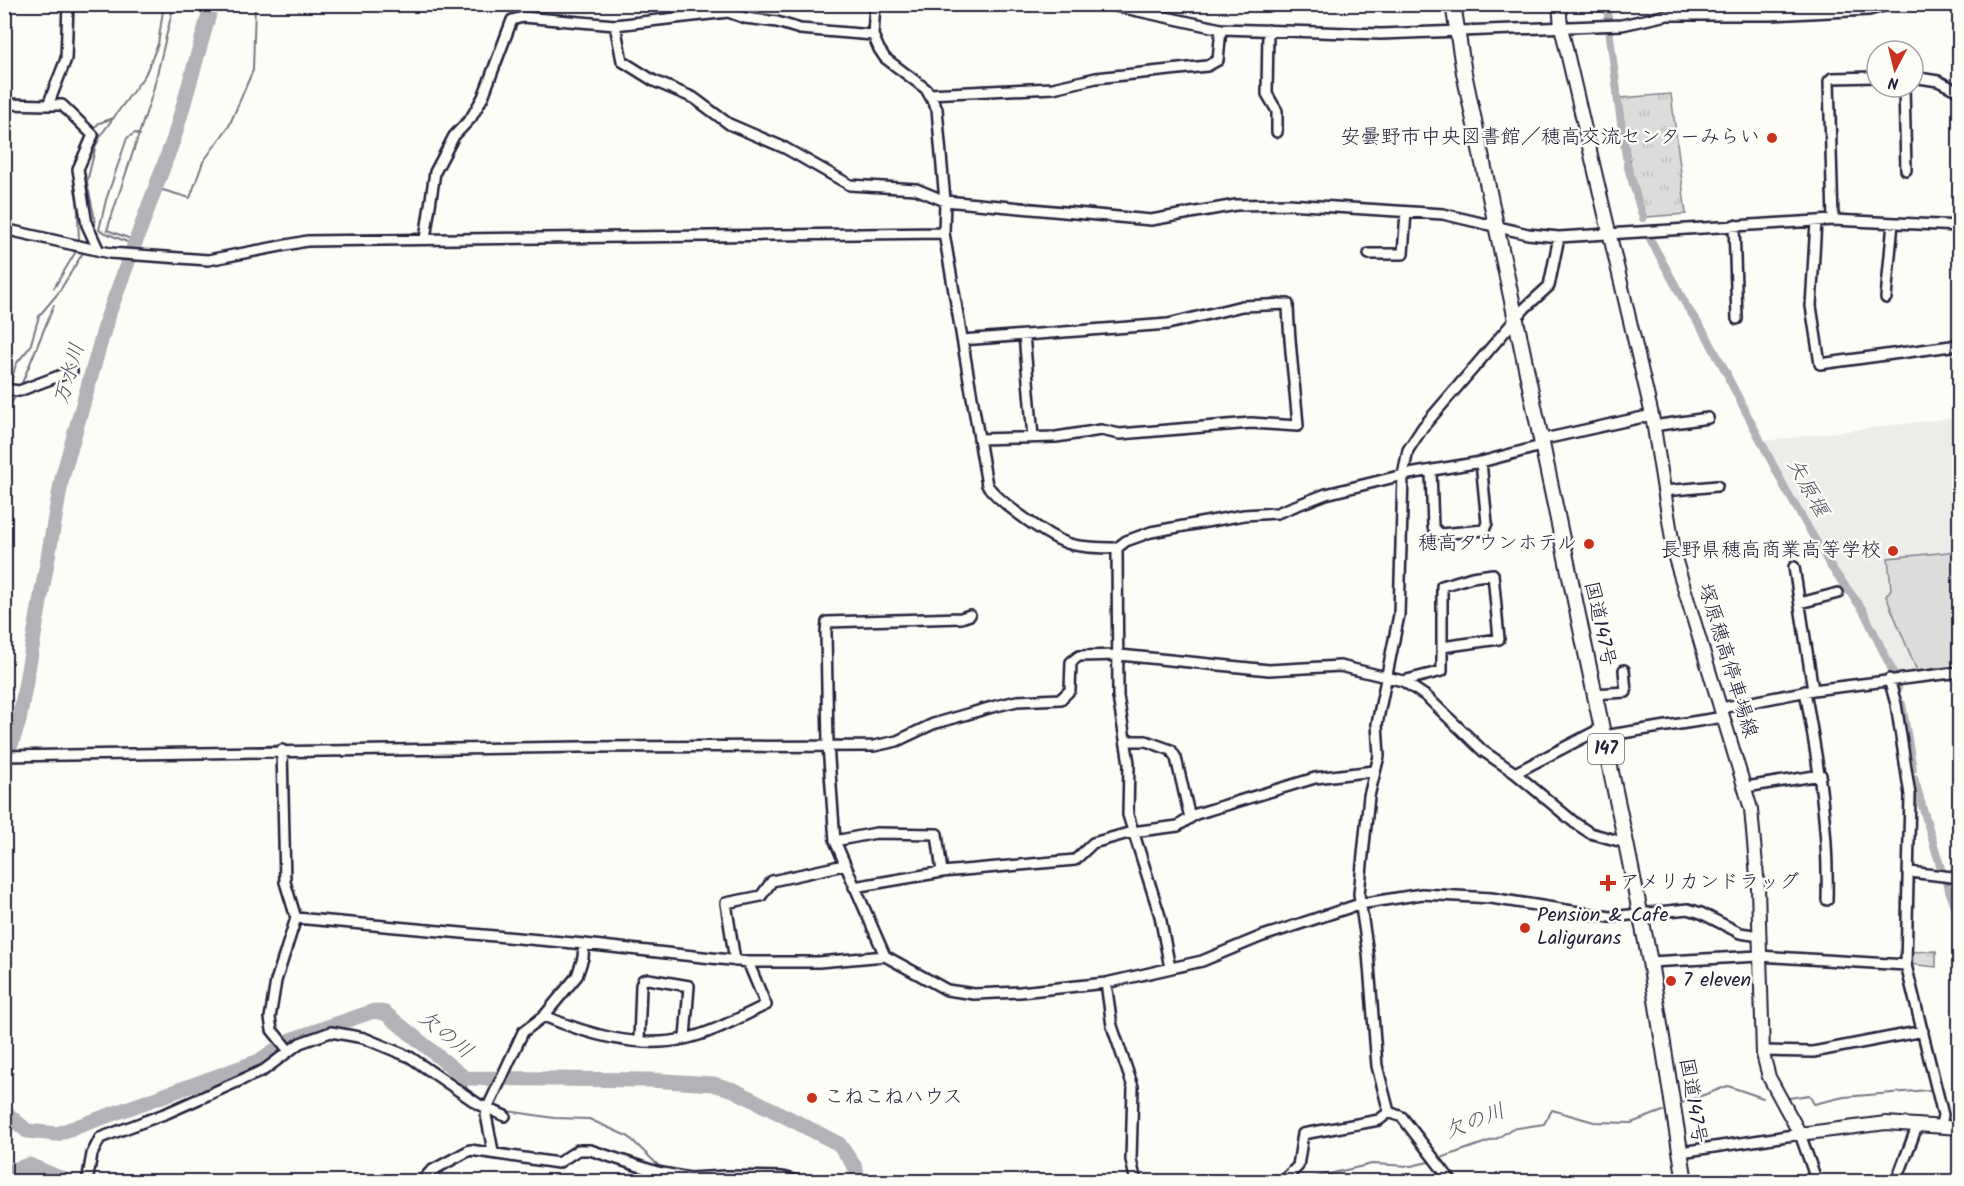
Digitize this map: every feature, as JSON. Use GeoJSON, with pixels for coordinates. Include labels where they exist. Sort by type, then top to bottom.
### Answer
{"type":"FeatureCollection","features":[{"type":"Feature","properties":{"kind":"highway","name":"国道147号"},"geometry":{"type":"LineString","coordinates":[[1453,4],[1456,31],[1496,227],[1650,962],[1685,1182]]}},
{"type":"Feature","properties":{"kind":"main road","name":"塚原穂高停車場線"},"geometry":{"type":"LineString","coordinates":[[1559,4],[1561,27],[1611,233],[1652,421],[1676,558],[1746,787],[1755,835],[1763,1050],[1769,1077],[1800,1134]]}},
{"type":"Feature","properties":{"kind":"main road"},"geometry":{"type":"LineString","coordinates":[[1800,1134],[1868,1124],[1941,1125],[1959,1128]]}},
{"type":"Feature","properties":{"kind":"street"},"geometry":{"type":"LineString","coordinates":[[48,105],[66,59],[68,4]]}},
{"type":"Feature","properties":{"kind":"street"},"geometry":{"type":"LineString","coordinates":[[875,4],[873,34],[885,58],[929,94],[937,109],[946,238],[987,485],[998,497],[1058,539],[1071,544],[1117,548],[1138,535],[1244,515],[1277,513],[1326,494],[1403,475],[1481,462],[1541,443],[1652,421],[1708,418]]}},
{"type":"Feature","properties":{"kind":"street"},"geometry":{"type":"LineString","coordinates":[[1106,4],[1221,29],[1381,34],[1634,24],[1667,10],[1869,10],[1891,4]]}},
{"type":"Feature","properties":{"kind":"street"},"geometry":{"type":"LineString","coordinates":[[425,239],[435,172],[454,136],[471,118],[483,97],[512,20],[523,17],[615,25],[729,8],[745,18],[777,21],[800,29],[873,34]]}},
{"type":"Feature","properties":{"kind":"street"},"geometry":{"type":"LineString","coordinates":[[615,25],[622,61],[654,81],[694,98],[729,124],[785,148],[850,185],[916,189],[945,201],[1151,220],[1236,205],[1288,204],[1443,214],[1496,227],[1559,237],[1833,220],[1959,226]]}},
{"type":"Feature","properties":{"kind":"street"},"geometry":{"type":"LineString","coordinates":[[929,94],[1053,88],[1096,78],[1208,66],[1218,60],[1221,29]]}},
{"type":"Feature","properties":{"kind":"street"},"geometry":{"type":"LineString","coordinates":[[1268,30],[1267,94],[1276,111],[1277,132]]}},
{"type":"Feature","properties":{"kind":"street"},"geometry":{"type":"LineString","coordinates":[[1833,220],[1829,81],[1832,78],[1865,77]]}},
{"type":"Feature","properties":{"kind":"street"},"geometry":{"type":"LineString","coordinates":[[1925,79],[1938,81],[1959,92]]}},
{"type":"Feature","properties":{"kind":"street"},"geometry":{"type":"LineString","coordinates":[[1904,99],[1906,170]]}},
{"type":"Feature","properties":{"kind":"street"},"geometry":{"type":"LineString","coordinates":[[4,104],[62,105],[93,135],[78,169],[87,225],[95,250]]}},
{"type":"Feature","properties":{"kind":"street"},"geometry":{"type":"LineString","coordinates":[[1369,254],[1403,254],[1406,212]]}},
{"type":"Feature","properties":{"kind":"street"},"geometry":{"type":"LineString","coordinates":[[1816,221],[1811,306],[1820,364],[1959,343]]}},
{"type":"Feature","properties":{"kind":"street"},"geometry":{"type":"LineString","coordinates":[[1886,298],[1893,223]]}},
{"type":"Feature","properties":{"kind":"street"},"geometry":{"type":"LineString","coordinates":[[1734,225],[1737,319]]}},
{"type":"Feature","properties":{"kind":"street"},"geometry":{"type":"LineString","coordinates":[[4,229],[110,253],[208,260],[307,241],[946,238]]}},
{"type":"Feature","properties":{"kind":"street"},"geometry":{"type":"LineString","coordinates":[[1389,1112],[1377,1066],[1368,953],[1360,904],[1361,867],[1374,771],[1379,756],[1377,724],[1399,615],[1403,475],[1408,450],[1423,427],[1516,319],[1549,286],[1559,237]]}},
{"type":"Feature","properties":{"kind":"street"},"geometry":{"type":"LineString","coordinates":[[962,340],[1168,324],[1242,306],[1288,304],[1289,352],[1293,363],[1298,426],[1251,423],[1120,434],[1101,430],[1033,437],[979,439]]}},
{"type":"Feature","properties":{"kind":"street"},"geometry":{"type":"LineString","coordinates":[[1024,335],[1033,437]]}},
{"type":"Feature","properties":{"kind":"street"},"geometry":{"type":"LineString","coordinates":[[6,389],[20,391],[72,371]]}},
{"type":"Feature","properties":{"kind":"street"},"geometry":{"type":"LineString","coordinates":[[1431,471],[1433,527],[1440,534],[1484,530],[1487,523],[1481,462]]}},
{"type":"Feature","properties":{"kind":"street"},"geometry":{"type":"LineString","coordinates":[[1664,490],[1717,486]]}},
{"type":"Feature","properties":{"kind":"street"},"geometry":{"type":"LineString","coordinates":[[1117,548],[1119,697],[1129,763],[1128,815],[1160,916],[1170,968]]}},
{"type":"Feature","properties":{"kind":"street"},"geometry":{"type":"LineString","coordinates":[[1794,567],[1829,852],[1827,900]]}},
{"type":"Feature","properties":{"kind":"street"},"geometry":{"type":"LineString","coordinates":[[1403,681],[1442,671],[1442,647],[1442,586],[1472,577],[1493,574],[1499,639],[1442,647]]}},
{"type":"Feature","properties":{"kind":"street"},"geometry":{"type":"LineString","coordinates":[[1800,603],[1838,593]]}},
{"type":"Feature","properties":{"kind":"street"},"geometry":{"type":"LineString","coordinates":[[885,956],[835,841],[828,745],[827,622],[961,618],[970,615]]}},
{"type":"Feature","properties":{"kind":"street"},"geometry":{"type":"LineString","coordinates":[[4,756],[282,750],[874,746],[897,741],[933,724],[992,707],[1017,701],[1061,699],[1070,690],[1073,658],[1119,655],[1269,670],[1340,666],[1403,681],[1427,697],[1477,745],[1590,833],[1626,843]]}},
{"type":"Feature","properties":{"kind":"street"},"geometry":{"type":"LineString","coordinates":[[1594,694],[1626,692],[1624,670]]}},
{"type":"Feature","properties":{"kind":"street"},"geometry":{"type":"LineString","coordinates":[[1515,773],[1602,732],[1722,712],[1809,691],[1889,679],[1959,672]]}},
{"type":"Feature","properties":{"kind":"street"},"geometry":{"type":"LineString","coordinates":[[1889,679],[1896,704],[1910,795],[1910,872],[1906,965],[1943,1115],[1941,1125]]}},
{"type":"Feature","properties":{"kind":"street"},"geometry":{"type":"LineString","coordinates":[[1127,741],[1146,741],[1172,750],[1176,758],[1190,818]]}},
{"type":"Feature","properties":{"kind":"street"},"geometry":{"type":"LineString","coordinates":[[282,750],[285,882],[296,918],[281,960],[271,1008],[271,1026],[288,1050]]}},
{"type":"Feature","properties":{"kind":"street"},"geometry":{"type":"LineString","coordinates":[[854,887],[942,872],[1075,860],[1093,843],[1132,832],[1178,826],[1190,818],[1315,778],[1374,771]]}},
{"type":"Feature","properties":{"kind":"street"},"geometry":{"type":"LineString","coordinates":[[1746,787],[1821,775]]}},
{"type":"Feature","properties":{"kind":"street"},"geometry":{"type":"LineString","coordinates":[[835,841],[876,833],[936,834],[942,872]]}},
{"type":"Feature","properties":{"kind":"street"},"geometry":{"type":"LineString","coordinates":[[735,961],[726,903],[761,896],[772,881],[844,865]]}},
{"type":"Feature","properties":{"kind":"street"},"geometry":{"type":"LineString","coordinates":[[1910,872],[1959,878]]}},
{"type":"Feature","properties":{"kind":"street"},"geometry":{"type":"LineString","coordinates":[[296,918],[584,944],[748,962],[819,962],[885,956],[947,990],[974,994],[1106,983],[1202,961],[1260,937],[1360,904],[1422,894],[1448,894],[1570,909],[1610,917],[1688,909],[1701,913],[1740,933],[1760,936]]}},
{"type":"Feature","properties":{"kind":"street"},"geometry":{"type":"LineString","coordinates":[[494,1151],[489,1105],[523,1032],[544,1016],[577,976],[583,958],[584,944]]}},
{"type":"Feature","properties":{"kind":"street"},"geometry":{"type":"LineString","coordinates":[[1650,962],[1759,956],[1906,965]]}},
{"type":"Feature","properties":{"kind":"street"},"geometry":{"type":"LineString","coordinates":[[544,1016],[610,1038],[658,1042],[686,1038],[766,1005],[748,962]]}},
{"type":"Feature","properties":{"kind":"street"},"geometry":{"type":"LineString","coordinates":[[639,1041],[641,985],[643,980],[648,979],[688,986],[686,1038]]}},
{"type":"Feature","properties":{"kind":"street"},"geometry":{"type":"LineString","coordinates":[[1106,983],[1112,1026],[1133,1087],[1131,1160],[1136,1182]]}},
{"type":"Feature","properties":{"kind":"street"},"geometry":{"type":"LineString","coordinates":[[1763,1050],[1813,1052],[1923,1031]]}},
{"type":"Feature","properties":{"kind":"street"},"geometry":{"type":"LineString","coordinates":[[87,1182],[92,1154],[100,1138],[167,1113],[264,1070],[300,1043],[331,1032],[364,1038],[410,1057],[505,1116]]}},
{"type":"Feature","properties":{"kind":"street"},"geometry":{"type":"LineString","coordinates":[[1389,1112],[1402,1117],[1436,1158],[1452,1182]]}},
{"type":"Feature","properties":{"kind":"street"},"geometry":{"type":"LineString","coordinates":[[1282,1182],[1298,1166],[1303,1134],[1379,1120],[1389,1112]]}},
{"type":"Feature","properties":{"kind":"street"},"geometry":{"type":"LineString","coordinates":[[1896,1182],[1918,1124]]}},
{"type":"Feature","properties":{"kind":"street"},"geometry":{"type":"LineString","coordinates":[[1681,1152],[1800,1134],[1817,1182]]}},
{"type":"Feature","properties":{"kind":"street"},"geometry":{"type":"LineString","coordinates":[[421,1182],[431,1171],[470,1150],[494,1151],[558,1163],[578,1150],[590,1150],[657,1172],[688,1178],[782,1177],[801,1182]]}},
{"type":"Feature","properties":{"kind":"shaded area","name":"長野県穂高商業高等学校"},"geometry":{"type":"Polygon","coordinates":[[[1959,417],[1959,666],[1897,673],[1862,605],[1834,566],[1787,488],[1764,441],[1959,417]]]}},
{"type":"Feature","properties":{"kind":"green space"},"geometry":{"type":"Polygon","coordinates":[[[1671,94],[1686,214],[1646,217],[1631,168],[1620,98],[1671,94]]]}},
{"type":"Feature","properties":{"kind":"green space"},"geometry":{"type":"Polygon","coordinates":[[[1959,551],[1959,666],[1917,671],[1886,596],[1891,589],[1888,558],[1959,551]]]}},
{"type":"Feature","properties":{"kind":"green space"},"geometry":{"type":"Polygon","coordinates":[[[1936,951],[1936,967],[1909,964],[1909,952],[1936,951]]]}},
{"type":"Feature","properties":{"kind":"waterway"},"geometry":{"type":"LineString","coordinates":[[93,229],[95,220],[87,182],[96,145],[145,75],[158,44],[164,4]]}},
{"type":"Feature","properties":{"kind":"waterway"},"geometry":{"type":"LineString","coordinates":[[136,241],[107,230],[152,95],[174,4]]}},
{"type":"Feature","properties":{"kind":"waterway","name":"万水川"},"geometry":{"type":"LineString","coordinates":[[4,765],[19,721],[62,478],[108,316],[174,138],[212,4]]}},
{"type":"Feature","properties":{"kind":"waterway"},"geometry":{"type":"LineString","coordinates":[[156,188],[190,198],[203,162],[229,126],[253,70],[255,4]]}},
{"type":"Feature","properties":{"kind":"waterway","name":"矢原堰"},"geometry":{"type":"LineString","coordinates":[[1608,4],[1608,21]]}},
{"type":"Feature","properties":{"kind":"waterway","name":"矢原堰"},"geometry":{"type":"LineString","coordinates":[[1609,29],[1617,91]]}},
{"type":"Feature","properties":{"kind":"waterway","name":"矢原堰"},"geometry":{"type":"LineString","coordinates":[[1617,95],[1626,157]]}},
{"type":"Feature","properties":{"kind":"waterway"},"geometry":{"type":"LineString","coordinates":[[93,129],[99,123],[114,118]]}},
{"type":"Feature","properties":{"kind":"waterway"},"geometry":{"type":"LineString","coordinates":[[134,245],[99,230],[106,200],[127,138],[135,133],[140,135]]}},
{"type":"Feature","properties":{"kind":"waterway","name":"矢原堰"},"geometry":{"type":"LineString","coordinates":[[1627,164],[1643,218]]}},
{"type":"Feature","properties":{"kind":"waterway"},"geometry":{"type":"LineString","coordinates":[[77,189],[79,242]]}},
{"type":"Feature","properties":{"kind":"waterway","name":"矢原堰"},"geometry":{"type":"LineString","coordinates":[[1649,237],[1685,303]]}},
{"type":"Feature","properties":{"kind":"waterway"},"geometry":{"type":"LineString","coordinates":[[54,288],[78,248]]}},
{"type":"Feature","properties":{"kind":"waterway"},"geometry":{"type":"LineString","coordinates":[[10,386],[16,364],[30,347],[39,316],[59,292],[84,251]]}},
{"type":"Feature","properties":{"kind":"waterway"},"geometry":{"type":"LineString","coordinates":[[20,388],[54,305]]}},
{"type":"Feature","properties":{"kind":"waterway","name":"矢原堰"},"geometry":{"type":"LineString","coordinates":[[1687,307],[1706,335],[1727,374]]}},
{"type":"Feature","properties":{"kind":"waterway","name":"矢原堰"},"geometry":{"type":"LineString","coordinates":[[1729,379],[1785,488],[1831,567],[1863,610],[1894,674]]}},
{"type":"Feature","properties":{"kind":"waterway"},"geometry":{"type":"LineString","coordinates":[[4,400],[9,392]]}},
{"type":"Feature","properties":{"kind":"waterway"},"geometry":{"type":"LineString","coordinates":[[4,413],[18,393]]}},
{"type":"Feature","properties":{"kind":"waterway","name":"矢原堰"},"geometry":{"type":"LineString","coordinates":[[1896,682],[1898,688]]}},
{"type":"Feature","properties":{"kind":"waterway","name":"矢原堰"},"geometry":{"type":"LineString","coordinates":[[1902,704],[1913,769]]}},
{"type":"Feature","properties":{"kind":"waterway","name":"矢原堰"},"geometry":{"type":"LineString","coordinates":[[1914,778],[1920,798]]}},
{"type":"Feature","properties":{"kind":"waterway","name":"矢原堰"},"geometry":{"type":"LineString","coordinates":[[1921,802],[1942,872]]}},
{"type":"Feature","properties":{"kind":"waterway","name":"矢原堰"},"geometry":{"type":"LineString","coordinates":[[1945,880],[1960,919]]}},
{"type":"Feature","properties":{"kind":"waterway","name":"欠の川"},"geometry":{"type":"LineString","coordinates":[[4,1111],[27,1131],[57,1134],[259,1061],[290,1040],[374,1011],[385,1013],[465,1078],[649,1080],[713,1084],[734,1090],[839,1144],[855,1167],[860,1182]]}},
{"type":"Feature","properties":{"kind":"waterway"},"geometry":{"type":"LineString","coordinates":[[465,1078],[467,1091],[483,1101]]}},
{"type":"Feature","properties":{"kind":"waterway","name":"欠の川"},"geometry":{"type":"LineString","coordinates":[[1679,1104],[1728,1086],[1763,1098]]}},
{"type":"Feature","properties":{"kind":"waterway","name":"欠の川"},"geometry":{"type":"LineString","coordinates":[[1789,1098],[1809,1095],[1814,1104],[1844,1097],[1928,1090],[1932,1091],[1934,1098]]}},
{"type":"Feature","properties":{"kind":"waterway"},"geometry":{"type":"LineString","coordinates":[[501,1110],[554,1118],[589,1119],[629,1137],[661,1168]]}},
{"type":"Feature","properties":{"kind":"waterway","name":"欠の川"},"geometry":{"type":"LineString","coordinates":[[1438,1159],[1498,1138],[1511,1129],[1544,1124],[1552,1110],[1594,1122],[1631,1123],[1663,1111]]}},
{"type":"Feature","properties":{"kind":"waterway","name":"欠の川"},"geometry":{"type":"LineString","coordinates":[[1294,1182],[1372,1164],[1411,1166],[1433,1161]]}},
{"type":"Feature","properties":{"kind":"waterway"},"geometry":{"type":"LineString","coordinates":[[4,1173],[29,1165],[69,1182]]}},
{"type":"Feature","properties":{"kind":"waterway"},"geometry":{"type":"LineString","coordinates":[[722,1182],[732,1182]]}},
{"type":"Feature","properties":{"kind":"place","name":"安曇野市中央図書館／穂高交流センターみらい"},"geometry":{"type":"Point","coordinates":[1772,138]}},
{"type":"Feature","properties":{"kind":"place","name":"穂高タウンホテル"},"geometry":{"type":"Point","coordinates":[1589,544]}},
{"type":"Feature","properties":{"kind":"place","name":"長野県穂高商業高等学校"},"geometry":{"type":"Point","coordinates":[1893,551]}},
{"type":"Feature","properties":{"kind":"place","name":"アメリカンドラッグ"},"geometry":{"type":"Point","coordinates":[1608,883]}},
{"type":"Feature","properties":{"kind":"place","name":"Pension & Cafe Laligurans"},"geometry":{"type":"Point","coordinates":[1525,928]}},
{"type":"Feature","properties":{"kind":"place","name":"7 eleven"},"geometry":{"type":"Point","coordinates":[1671,981]}},
{"type":"Feature","properties":{"kind":"place","name":"こねこねハウス"},"geometry":{"type":"Point","coordinates":[812,1098]}}]}
